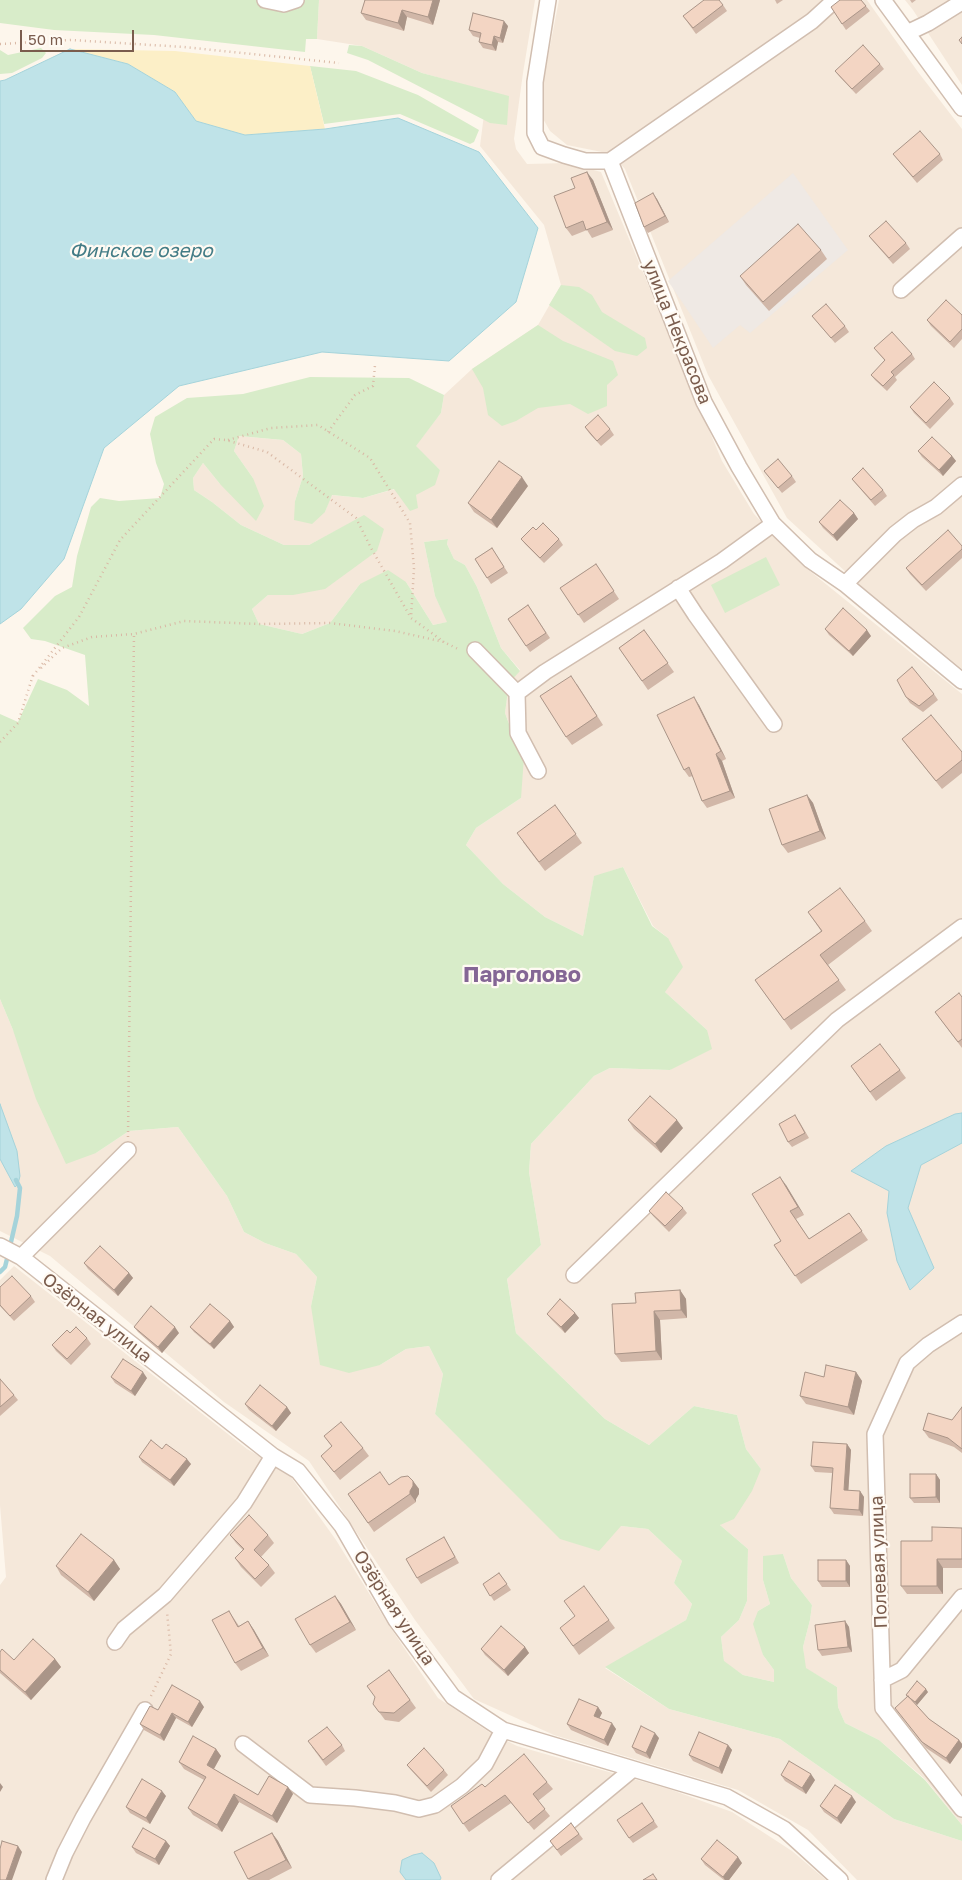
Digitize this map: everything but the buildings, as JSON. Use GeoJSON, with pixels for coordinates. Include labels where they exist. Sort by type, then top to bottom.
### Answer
{"type":"FeatureCollection","features":[{"type":"Feature","properties":{"kind":"street"},"geometry":{"type":"LineString","coordinates":[[265,0],[284,4],[296,0]]}},
{"type":"Feature","properties":{"kind":"street"},"geometry":{"type":"LineString","coordinates":[[548,0],[535,82],[534,134],[542,147],[585,161],[610,161],[812,21],[835,0]]}},
{"type":"Feature","properties":{"kind":"street"},"geometry":{"type":"LineString","coordinates":[[883,0],[962,108]]}},
{"type":"Feature","properties":{"kind":"street"},"geometry":{"type":"LineString","coordinates":[[907,33],[928,23],[962,2]]}},
{"type":"Feature","properties":{"kind":"street","name":"улица Некрасова"},"geometry":{"type":"LineString","coordinates":[[610,161],[704,402],[739,467],[773,524],[810,560],[845,584],[962,681]]}},
{"type":"Feature","properties":{"kind":"street"},"geometry":{"type":"LineString","coordinates":[[902,290],[962,236]]}},
{"type":"Feature","properties":{"kind":"street"},"geometry":{"type":"LineString","coordinates":[[845,584],[894,534],[936,507],[962,485]]}},
{"type":"Feature","properties":{"kind":"street"},"geometry":{"type":"LineString","coordinates":[[517,693],[545,672],[722,561],[773,524]]}},
{"type":"Feature","properties":{"kind":"street"},"geometry":{"type":"LineString","coordinates":[[678,588],[774,724]]}},
{"type":"Feature","properties":{"kind":"street"},"geometry":{"type":"LineString","coordinates":[[475,650],[517,693],[518,733],[538,771]]}},
{"type":"Feature","properties":{"kind":"street"},"geometry":{"type":"LineString","coordinates":[[574,1275],[837,1020],[962,928]]}},
{"type":"Feature","properties":{"kind":"street"},"geometry":{"type":"LineString","coordinates":[[21,1257],[128,1150]]}},
{"type":"Feature","properties":{"kind":"street","name":"Озёрная улица"},"geometry":{"type":"LineString","coordinates":[[0,1246],[21,1257],[273,1456],[298,1471],[342,1526],[396,1620],[453,1697],[503,1730],[727,1797],[784,1829],[840,1880]]}},
{"type":"Feature","properties":{"kind":"street","name":"Полевая улица"},"geometry":{"type":"LineString","coordinates":[[962,1323],[928,1345],[907,1362],[875,1434],[883,1708],[962,1809]]}},
{"type":"Feature","properties":{"kind":"street"},"geometry":{"type":"LineString","coordinates":[[115,1642],[124,1629],[165,1595],[244,1503],[273,1456]]}},
{"type":"Feature","properties":{"kind":"street"},"geometry":{"type":"LineString","coordinates":[[882,1680],[902,1670],[962,1598]]}},
{"type":"Feature","properties":{"kind":"street"},"geometry":{"type":"LineString","coordinates":[[54,1880],[83,1818],[145,1710]]}},
{"type":"Feature","properties":{"kind":"street"},"geometry":{"type":"LineString","coordinates":[[243,1744],[310,1795],[395,1803],[419,1809],[435,1805],[462,1786],[485,1764],[503,1730]]}},
{"type":"Feature","properties":{"kind":"street"},"geometry":{"type":"LineString","coordinates":[[499,1880],[633,1769]]}},
{"type":"Feature","properties":{"kind":"path"},"geometry":{"type":"LineString","coordinates":[[0,44],[71,40],[156,45],[340,63]]}},
{"type":"Feature","properties":{"kind":"path"},"geometry":{"type":"LineString","coordinates":[[328,432],[354,395],[373,386],[376,365]]}},
{"type":"Feature","properties":{"kind":"path"},"geometry":{"type":"LineString","coordinates":[[0,742],[18,723],[33,676],[79,617],[120,540],[214,440],[226,440],[271,428],[318,425],[370,458],[410,523],[414,568],[412,618]]}},
{"type":"Feature","properties":{"kind":"path"},"geometry":{"type":"LineString","coordinates":[[33,676],[62,648],[92,637],[134,634],[184,621],[259,624],[330,623],[395,631],[444,642],[412,618],[371,548],[356,518],[267,452],[226,440]]}},
{"type":"Feature","properties":{"kind":"path"},"geometry":{"type":"LineString","coordinates":[[128,1150],[134,634]]}},
{"type":"Feature","properties":{"kind":"path"},"geometry":{"type":"LineString","coordinates":[[145,1710],[171,1654],[165,1595]]}},
{"type":"Feature","properties":{"kind":"shaded area"},"geometry":{"type":"Polygon","coordinates":[[[319,0],[535,0],[514,139],[516,149],[527,164],[567,163],[601,172],[722,461],[754,514],[806,568],[962,694],[962,1825],[925,1779],[879,1740],[845,1723],[838,1707],[837,1687],[805,1668],[803,1647],[812,1605],[791,1578],[783,1554],[763,1580],[770,1604],[758,1611],[763,1655],[774,1670],[774,1682],[743,1675],[724,1662],[721,1637],[739,1620],[747,1601],[748,1549],[720,1525],[761,1469],[746,1449],[737,1415],[694,1406],[649,1445],[605,1419],[516,1333],[507,1279],[541,1245],[529,1172],[531,1144],[594,1076],[610,1068],[670,1070],[707,1030],[665,992],[668,938],[653,926],[623,867],[594,877],[583,936],[545,917],[503,884],[466,845],[476,828],[521,798],[516,743],[505,713],[509,683],[520,670],[501,648],[477,587],[465,565],[454,559],[447,544],[448,539],[424,542],[435,596],[448,622],[433,625],[406,582],[360,584],[330,623],[302,634],[259,624],[252,609],[268,595],[293,595],[364,516],[309,545],[284,545],[241,525],[194,490],[193,478],[203,463],[220,484],[253,478],[234,451],[239,436],[283,440],[301,454],[303,476],[295,501],[325,512],[331,495],[363,498],[395,489],[416,495],[440,470],[415,446],[441,413],[444,395],[472,369],[538,325],[561,285],[544,225],[480,146],[487,91],[422,73],[362,46],[317,39],[319,0]]]}},
{"type":"Feature","properties":{"kind":"shaded area"},"geometry":{"type":"Polygon","coordinates":[[[559,0],[867,0],[918,72],[962,129],[962,669],[859,584],[787,518],[708,375],[625,169],[612,154],[567,145],[550,131],[542,117],[542,88],[559,0]]]}},
{"type":"Feature","properties":{"kind":"shaded area"},"geometry":{"type":"Polygon","coordinates":[[[905,0],[962,0],[962,85],[913,10],[905,0]]]}},
{"type":"Feature","properties":{"kind":"shaded area"},"geometry":{"type":"Polygon","coordinates":[[[793,173],[848,250],[750,333],[740,325],[713,348],[668,281],[793,173]]]}},
{"type":"Feature","properties":{"kind":"shaded area"},"geometry":{"type":"Polygon","coordinates":[[[0,999],[13,1030],[96,1153],[129,1131],[178,1127],[227,1196],[244,1232],[265,1243],[296,1254],[317,1277],[311,1306],[380,1365],[406,1349],[429,1346],[443,1374],[435,1414],[513,1491],[621,1526],[648,1529],[682,1561],[674,1583],[692,1604],[686,1620],[605,1668],[669,1709],[780,1739],[894,1819],[962,1841],[962,1880],[857,1880],[808,1830],[738,1790],[554,1735],[474,1699],[415,1620],[309,1461],[224,1402],[50,1256],[0,1231],[0,999]]]}},
{"type":"Feature","properties":{"kind":"shaded area"},"geometry":{"type":"Polygon","coordinates":[[[14,1266],[247,1449],[288,1473],[336,1540],[388,1624],[438,1698],[489,1732],[517,1746],[669,1789],[732,1812],[792,1851],[826,1880],[0,1880],[0,1585],[6,1577],[0,1505],[0,1280],[14,1266]]]}},
{"type":"Feature","properties":{"kind":"green space"},"geometry":{"type":"Polygon","coordinates":[[[0,0],[319,0],[317,39],[306,39],[305,52],[154,35],[54,30],[0,23],[0,0]]]}},
{"type":"Feature","properties":{"kind":"green space"},"geometry":{"type":"Polygon","coordinates":[[[349,45],[362,46],[422,73],[509,96],[507,125],[490,123],[368,60],[347,53],[349,45]]]}},
{"type":"Feature","properties":{"kind":"green space"},"geometry":{"type":"Polygon","coordinates":[[[41,48],[46,53],[42,58],[12,73],[0,74],[0,50],[8,55],[41,48]]]}},
{"type":"Feature","properties":{"kind":"green space"},"geometry":{"type":"Polygon","coordinates":[[[310,66],[356,71],[418,95],[479,130],[474,142],[470,144],[400,114],[324,124],[310,66]]]}},
{"type":"Feature","properties":{"kind":"green space"},"geometry":{"type":"Polygon","coordinates":[[[561,285],[579,287],[592,295],[602,312],[645,338],[647,348],[637,356],[615,351],[549,305],[561,285]]]}},
{"type":"Feature","properties":{"kind":"green space"},"geometry":{"type":"Polygon","coordinates":[[[538,325],[563,341],[613,361],[618,375],[607,385],[607,406],[588,414],[570,404],[538,408],[516,421],[502,426],[488,415],[483,388],[472,369],[538,325]]]}},
{"type":"Feature","properties":{"kind":"green space"},"geometry":{"type":"Polygon","coordinates":[[[310,377],[409,378],[444,395],[441,413],[416,446],[440,470],[435,485],[416,495],[418,508],[410,511],[394,489],[363,498],[332,495],[325,512],[312,524],[294,520],[295,501],[303,476],[301,454],[283,440],[239,436],[234,451],[253,478],[264,506],[256,521],[220,484],[203,463],[193,478],[194,490],[241,525],[284,545],[309,545],[364,515],[384,529],[377,551],[325,589],[293,595],[268,595],[252,609],[259,624],[302,634],[330,623],[360,584],[388,570],[406,582],[433,625],[447,622],[435,596],[424,542],[448,539],[447,544],[454,559],[465,565],[477,587],[501,648],[520,671],[509,683],[505,713],[516,743],[524,757],[521,798],[476,828],[466,845],[503,884],[545,917],[583,936],[594,876],[623,867],[652,926],[668,938],[683,967],[665,992],[707,1030],[712,1049],[670,1070],[610,1068],[594,1076],[531,1144],[529,1172],[541,1245],[507,1279],[516,1333],[605,1419],[649,1445],[694,1406],[737,1415],[746,1449],[761,1469],[752,1491],[734,1519],[720,1525],[748,1549],[747,1601],[739,1620],[721,1637],[724,1661],[743,1675],[774,1682],[774,1670],[763,1655],[753,1624],[758,1611],[770,1604],[763,1580],[763,1556],[783,1554],[791,1578],[812,1605],[803,1647],[806,1668],[837,1687],[838,1707],[845,1723],[879,1740],[925,1780],[962,1825],[962,1841],[894,1819],[780,1739],[669,1709],[605,1667],[686,1620],[692,1604],[674,1583],[682,1561],[648,1529],[621,1526],[599,1551],[560,1539],[435,1414],[443,1374],[429,1346],[406,1349],[380,1365],[349,1373],[320,1365],[311,1306],[317,1277],[296,1254],[265,1243],[244,1232],[227,1196],[178,1127],[129,1131],[96,1153],[66,1164],[36,1099],[13,1030],[0,999],[0,714],[18,722],[38,679],[67,690],[89,706],[85,655],[45,641],[31,639],[23,628],[55,596],[72,587],[77,556],[91,507],[100,498],[119,501],[160,498],[164,484],[156,463],[150,434],[155,417],[187,398],[243,394],[310,377]]]}},
{"type":"Feature","properties":{"kind":"green space"},"geometry":{"type":"Polygon","coordinates":[[[766,557],[780,585],[725,613],[711,585],[766,557]]]}},
{"type":"Feature","properties":{"kind":"sand"},"geometry":{"type":"Polygon","coordinates":[[[70,49],[175,51],[310,66],[325,129],[245,135],[196,121],[175,92],[128,64],[70,49]]]}},
{"type":"Feature","properties":{"kind":"water","name":"Финское озеро"},"geometry":{"type":"Polygon","coordinates":[[[70,49],[128,64],[175,92],[196,121],[245,135],[325,129],[398,118],[479,152],[538,228],[516,302],[449,361],[322,352],[179,386],[104,448],[64,559],[21,609],[0,624],[0,81],[70,49]]]}},
{"type":"Feature","properties":{"kind":"water"},"geometry":{"type":"Polygon","coordinates":[[[0,1104],[17,1151],[20,1176],[15,1187],[0,1159],[0,1104]]]}},
{"type":"Feature","properties":{"kind":"water"},"geometry":{"type":"Polygon","coordinates":[[[962,1113],[962,1143],[921,1165],[908,1208],[934,1268],[910,1290],[897,1261],[887,1213],[889,1191],[851,1171],[886,1146],[955,1114],[962,1113]]]}},
{"type":"Feature","properties":{"kind":"water"},"geometry":{"type":"Polygon","coordinates":[[[422,1853],[434,1863],[441,1878],[440,1880],[406,1880],[400,1872],[402,1860],[422,1853]]]}},
{"type":"Feature","properties":{"kind":"waterway"},"geometry":{"type":"LineString","coordinates":[[11,1242],[17,1216],[20,1188],[16,1180]]}},
{"type":"Feature","properties":{"kind":"waterway"},"geometry":{"type":"LineString","coordinates":[[0,1272],[5,1267],[7,1259]]}},
{"type":"Feature","properties":{"kind":"district","name":"Парголово"},"geometry":{"type":"Point","coordinates":[522,975]}}]}
